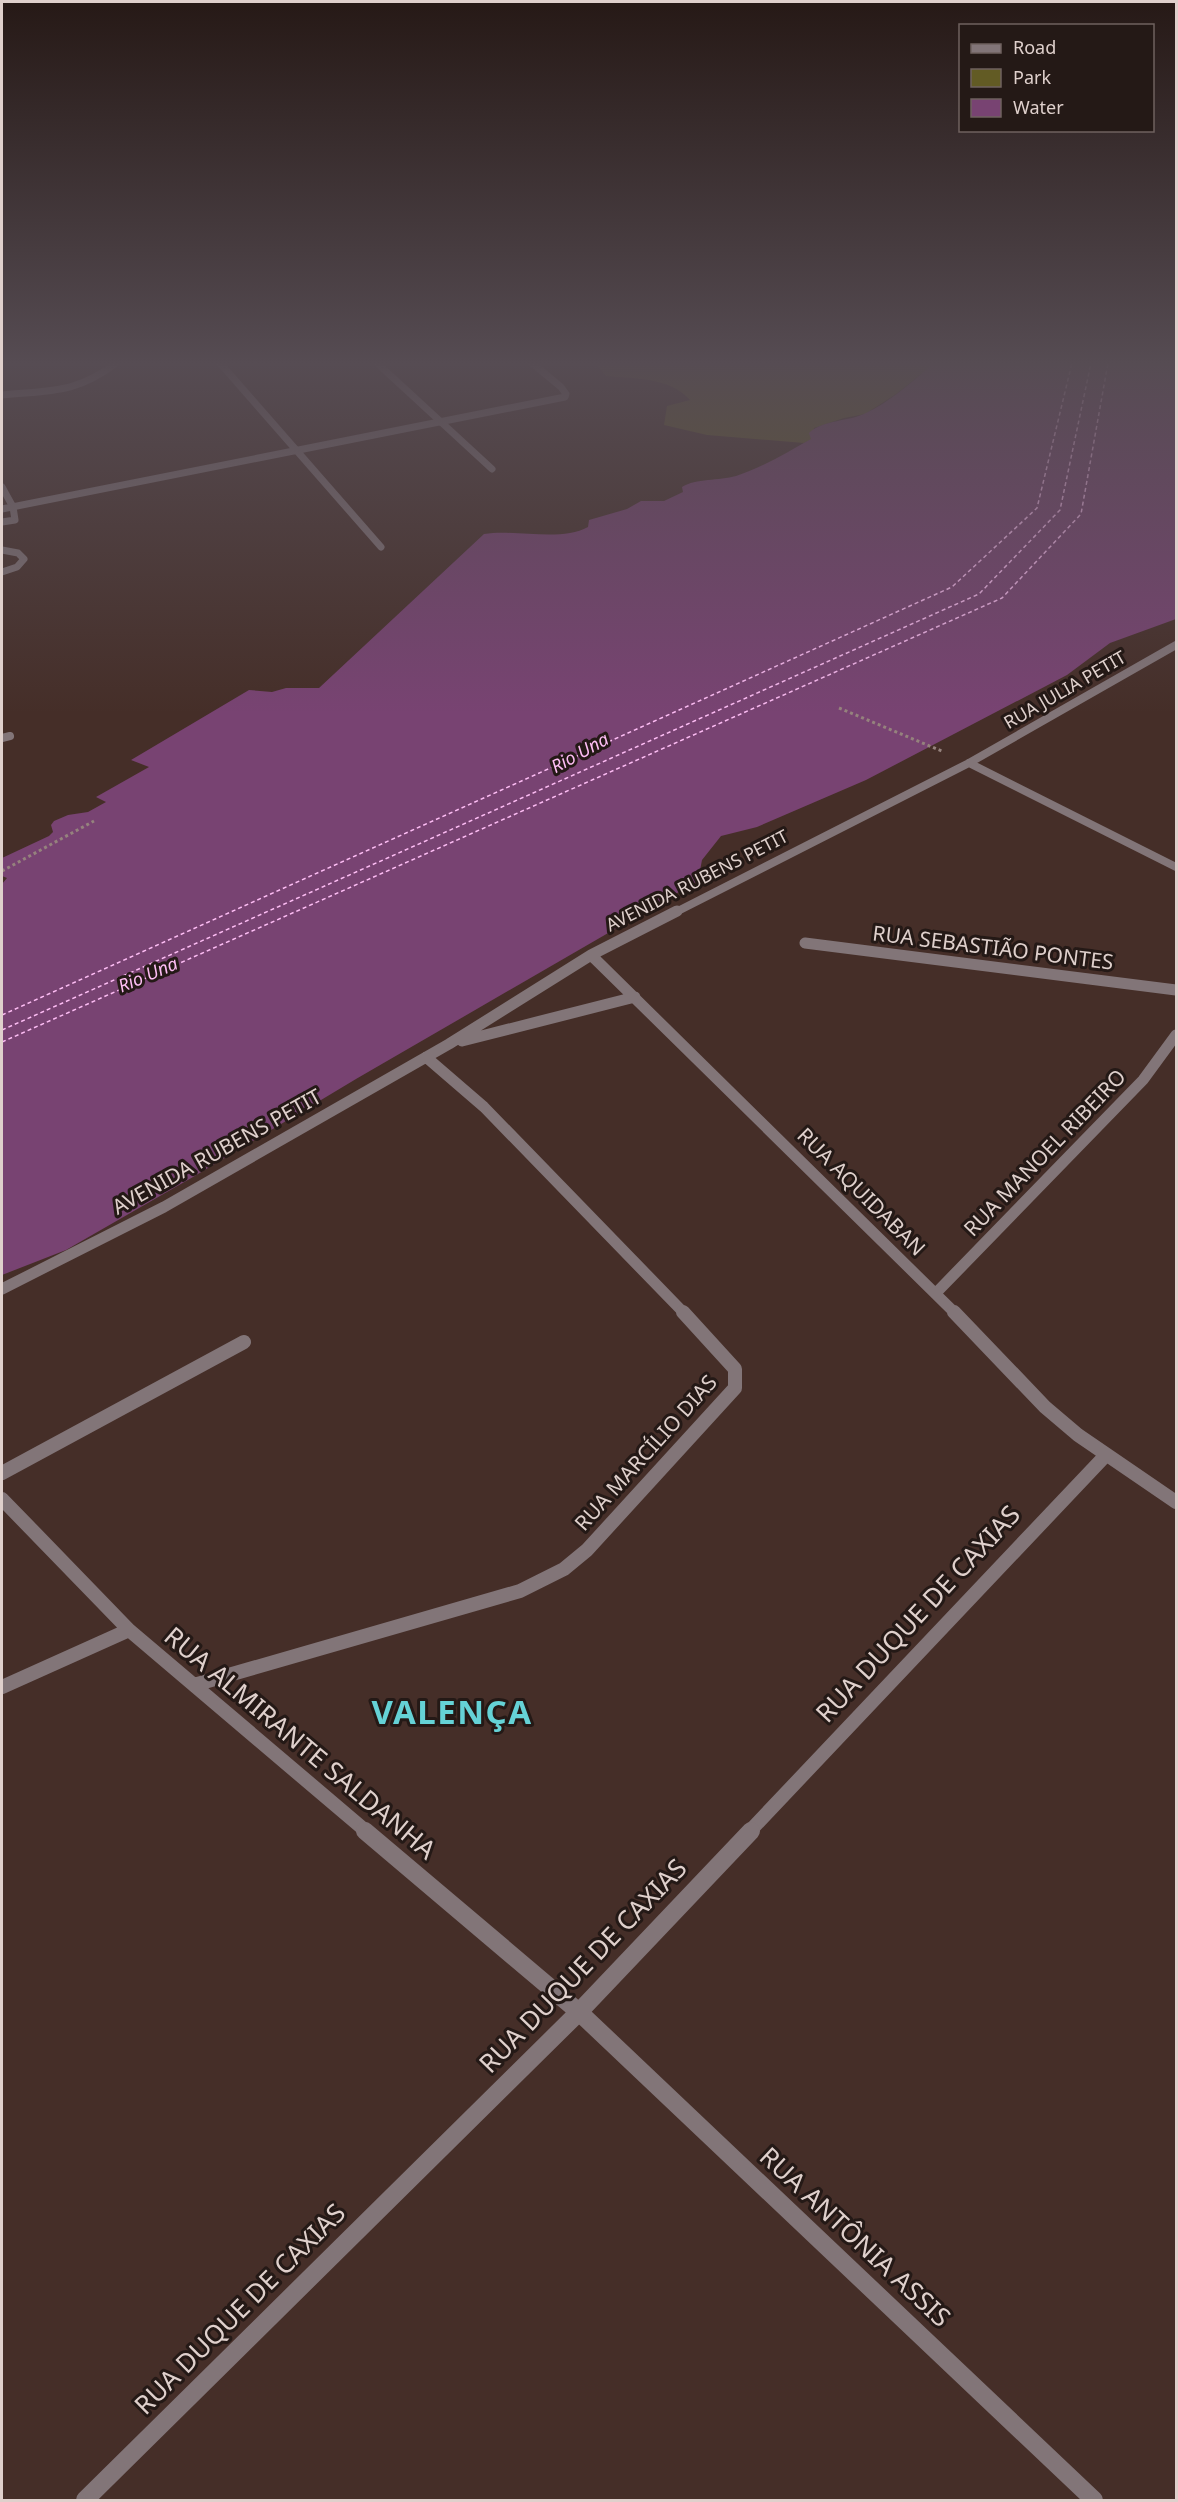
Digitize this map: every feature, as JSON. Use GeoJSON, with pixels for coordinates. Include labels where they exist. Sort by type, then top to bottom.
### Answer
{"type":"FeatureCollection","features":[{"type":"Feature","properties":{"kind":"street"},"geometry":{"type":"LineString","coordinates":[[2,509],[152,480]]}},
{"type":"Feature","properties":{"kind":"street"},"geometry":{"type":"LineString","coordinates":[[324,480],[381,547]]}},
{"type":"Feature","properties":{"kind":"street"},"geometry":{"type":"LineString","coordinates":[[2,486],[13,507],[15,520],[2,522]]}},
{"type":"Feature","properties":{"kind":"street"},"geometry":{"type":"LineString","coordinates":[[2,550],[18,553],[24,559],[17,567],[2,572]]}},
{"type":"Feature","properties":{"kind":"street","name":"RUA JULIA PETIT"},"geometry":{"type":"LineString","coordinates":[[969,763],[1176,645]]}},
{"type":"Feature","properties":{"kind":"street"},"geometry":{"type":"LineString","coordinates":[[969,763],[1176,867]]}},
{"type":"Feature","properties":{"kind":"street","name":"AVENIDA RUBENS PETIT"},"geometry":{"type":"LineString","coordinates":[[2,1289],[164,1207],[449,1044],[591,955],[969,763]]}},
{"type":"Feature","properties":{"kind":"street","name":"RUA SEBASTIÃO PONTES"},"geometry":{"type":"LineString","coordinates":[[805,943],[1176,990]]}},
{"type":"Feature","properties":{"kind":"street","name":"RUA AQUIDABAN"},"geometry":{"type":"LineString","coordinates":[[591,955],[936,1293],[1045,1407],[1078,1435],[1176,1502]]}},
{"type":"Feature","properties":{"kind":"street","name":"AVENIDA RUBENS PETIT"},"geometry":{"type":"LineString","coordinates":[[449,1044],[635,997]]}},
{"type":"Feature","properties":{"kind":"street","name":"RUA MANOEL RIBEIRO"},"geometry":{"type":"LineString","coordinates":[[936,1293],[1143,1080],[1176,1035]]}},
{"type":"Feature","properties":{"kind":"street","name":"RUA MARCÍLIO DIAS"},"geometry":{"type":"LineString","coordinates":[[194,1685],[465,1609],[520,1591],[564,1569],[587,1550],[735,1388],[735,1369],[720,1350],[484,1107],[426,1057]]}},
{"type":"Feature","properties":{"kind":"street"},"geometry":{"type":"LineString","coordinates":[[2,1473],[244,1342]]}},
{"type":"Feature","properties":{"kind":"street","name":"RUA DUQUE DE CAXIAS"},"geometry":{"type":"LineString","coordinates":[[85,2500],[579,2012],[1106,1455]]}},
{"type":"Feature","properties":{"kind":"street","name":"RUA ALMIRANTE SALDANHA"},"geometry":{"type":"LineString","coordinates":[[2,1499],[129,1630],[579,2012]]}},
{"type":"Feature","properties":{"kind":"street"},"geometry":{"type":"LineString","coordinates":[[2,1687],[129,1630]]}},
{"type":"Feature","properties":{"kind":"street","name":"RUA ANTÔNIA ASSIS"},"geometry":{"type":"LineString","coordinates":[[579,2012],[1094,2500]]}},
{"type":"Feature","properties":{"kind":"path"},"geometry":{"type":"LineString","coordinates":[[839,708],[969,763]]}},
{"type":"Feature","properties":{"kind":"path"},"geometry":{"type":"LineString","coordinates":[[2,871],[94,821]]}},
{"type":"Feature","properties":{"kind":"water","name":"Rio Una"},"geometry":{"type":"Polygon","coordinates":[[[1176,480],[1176,619],[1110,643],[1067,675],[866,780],[757,827],[721,836],[702,860],[698,881],[66,1250],[2,1275],[2,884],[7,878],[2,876],[2,858],[49,836],[53,832],[51,825],[54,821],[68,815],[88,812],[106,802],[96,797],[149,767],[131,760],[249,690],[272,692],[286,688],[319,688],[484,534],[565,534],[588,527],[589,520],[627,509],[641,501],[664,501],[683,492],[682,487],[701,481],[1176,480]]]}},
{"type":"Feature","properties":{"kind":"ferry route"},"geometry":{"type":"LineString","coordinates":[[2,1015],[952,587],[1037,508],[1044,480]]}},
{"type":"Feature","properties":{"kind":"ferry route"},"geometry":{"type":"LineString","coordinates":[[2,1030],[979,594],[1060,510],[1066,480]]}},
{"type":"Feature","properties":{"kind":"ferry route"},"geometry":{"type":"LineString","coordinates":[[2,1042],[1002,598],[1081,514],[1087,480]]}},
{"type":"Feature","properties":{"kind":"district","name":"VALENÇA"},"geometry":{"type":"Point","coordinates":[452,1712]}}]}
